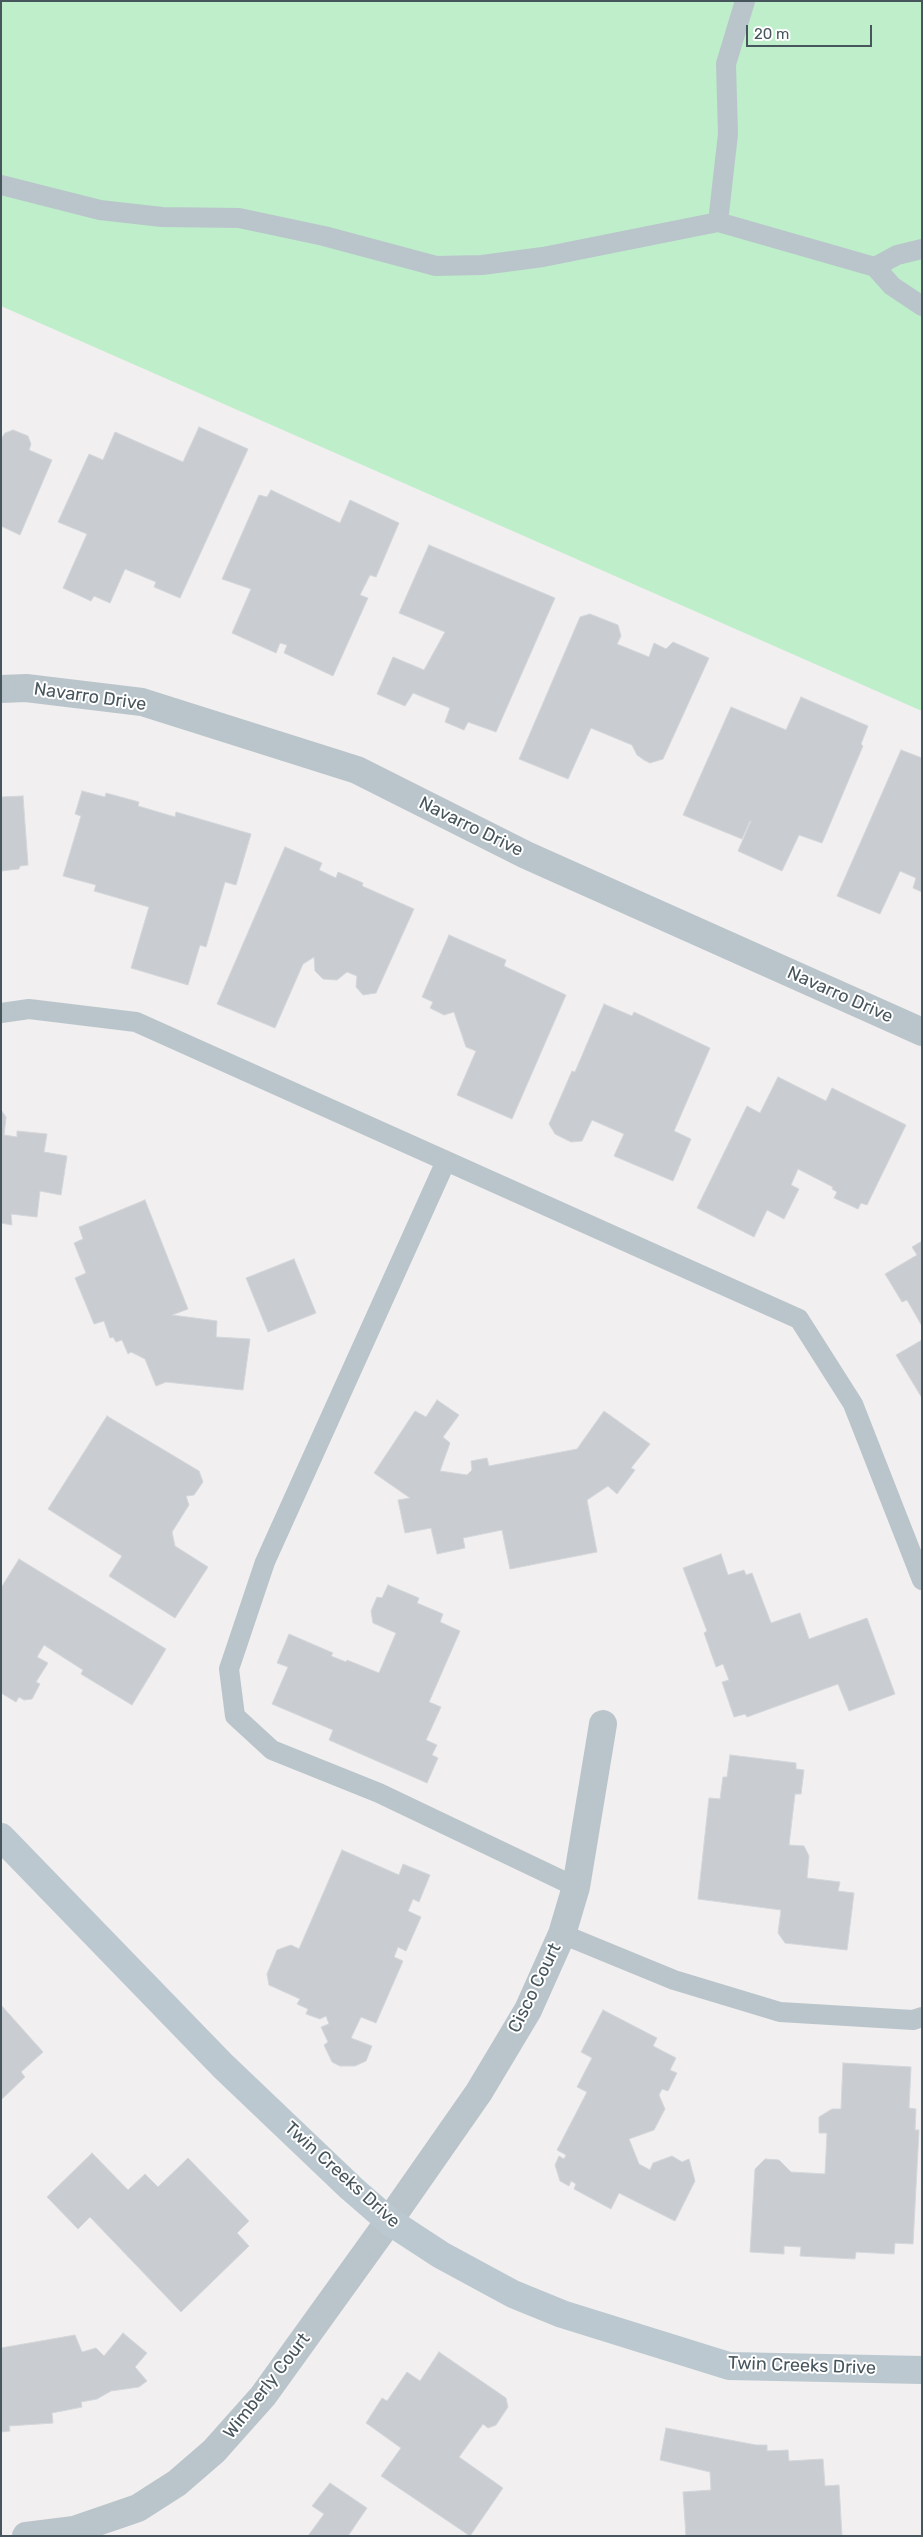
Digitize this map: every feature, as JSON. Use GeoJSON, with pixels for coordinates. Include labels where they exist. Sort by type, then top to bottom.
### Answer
{"type":"FeatureCollection","features":[{"type":"Feature","properties":{"kind":"street","name":"Navarro Drive"},"geometry":{"type":"LineString","coordinates":[[1,689],[26,688],[142,702],[357,770],[526,855],[922,1032]]}},
{"type":"Feature","properties":{"kind":"street","name":"Cisco Court"},"geometry":{"type":"LineString","coordinates":[[389,2221],[489,2075],[528,2010],[562,1934],[576,1887],[603,1724]]}},
{"type":"Feature","properties":{"kind":"street","name":"Twin Creeks Drive"},"geometry":{"type":"LineString","coordinates":[[1,1838],[223,2066],[351,2188],[389,2221],[441,2255],[513,2294],[562,2314],[729,2366],[922,2370]]}},
{"type":"Feature","properties":{"kind":"street","name":"Wimberly Court"},"geometry":{"type":"LineString","coordinates":[[26,2536],[74,2530],[138,2508],[177,2483],[214,2451],[264,2396],[389,2221]]}},
{"type":"Feature","properties":{"kind":"lane"},"geometry":{"type":"LineString","coordinates":[[718,222],[728,134],[726,64],[745,1]]}},
{"type":"Feature","properties":{"kind":"lane"},"geometry":{"type":"LineString","coordinates":[[1,185],[100,210],[162,217],[239,218],[324,236],[436,266],[482,265],[544,257],[718,222],[875,267],[892,286],[922,306]]}},
{"type":"Feature","properties":{"kind":"lane"},"geometry":{"type":"LineString","coordinates":[[875,267],[897,255],[922,249]]}},
{"type":"Feature","properties":{"kind":"lane"},"geometry":{"type":"LineString","coordinates":[[1,1013],[29,1010],[136,1022],[799,1319],[853,1404],[922,1580]]}},
{"type":"Feature","properties":{"kind":"lane"},"geometry":{"type":"LineString","coordinates":[[446,1161],[265,1562],[229,1669],[235,1716],[272,1750],[378,1793],[576,1887]]}},
{"type":"Feature","properties":{"kind":"lane"},"geometry":{"type":"LineString","coordinates":[[562,1934],[674,1980],[780,2012],[913,2020],[922,2018]]}},
{"type":"Feature","properties":{"kind":"green space"},"geometry":{"type":"Polygon","coordinates":[[[1,1],[922,1],[922,711],[1,306],[1,1]]]}},
{"type":"Feature","properties":{"kind":"building"},"geometry":{"type":"Polygon","coordinates":[[[199,427],[248,449],[180,598],[154,587],[156,582],[125,569],[110,603],[94,596],[91,601],[63,588],[87,534],[58,522],[89,454],[103,460],[115,432],[183,462],[199,427]]]}},
{"type":"Feature","properties":{"kind":"building"},"geometry":{"type":"Polygon","coordinates":[[[13,430],[28,436],[31,444],[29,450],[52,460],[20,535],[1,526],[1,439],[5,433],[13,430]]]}},
{"type":"Feature","properties":{"kind":"building"},"geometry":{"type":"Polygon","coordinates":[[[271,490],[340,523],[350,500],[399,523],[376,577],[370,575],[360,595],[368,598],[333,676],[284,653],[287,645],[280,643],[276,653],[232,633],[251,589],[222,579],[259,495],[267,497],[271,490]]]}},
{"type":"Feature","properties":{"kind":"building"},"geometry":{"type":"Polygon","coordinates":[[[429,545],[555,598],[496,732],[468,722],[464,730],[445,722],[450,708],[413,693],[405,706],[377,694],[393,657],[424,670],[445,632],[399,613],[429,545]]]}},
{"type":"Feature","properties":{"kind":"building"},"geometry":{"type":"Polygon","coordinates":[[[590,614],[618,625],[621,636],[617,644],[649,657],[654,643],[666,649],[673,642],[709,658],[663,759],[650,763],[637,755],[632,745],[591,728],[568,779],[519,759],[580,617],[590,614]]]}},
{"type":"Feature","properties":{"kind":"building"},"geometry":{"type":"Polygon","coordinates":[[[801,697],[868,726],[861,744],[863,746],[822,843],[799,835],[782,871],[738,851],[751,821],[742,839],[683,815],[731,707],[786,730],[801,697]]]}},
{"type":"Feature","properties":{"kind":"building"},"geometry":{"type":"Polygon","coordinates":[[[901,750],[922,758],[922,892],[913,888],[916,878],[900,871],[880,914],[837,896],[901,750]]]}},
{"type":"Feature","properties":{"kind":"building"},"geometry":{"type":"Polygon","coordinates":[[[82,791],[105,797],[106,793],[139,802],[138,806],[175,817],[176,812],[251,834],[236,885],[225,882],[206,947],[200,945],[188,985],[131,968],[149,907],[94,891],[96,885],[63,876],[81,816],[75,814],[82,791]]]}},
{"type":"Feature","properties":{"kind":"building"},"geometry":{"type":"Polygon","coordinates":[[[23,796],[28,865],[20,866],[19,869],[1,871],[1,797],[23,796]]]}},
{"type":"Feature","properties":{"kind":"building"},"geometry":{"type":"Polygon","coordinates":[[[285,847],[322,863],[319,870],[336,878],[338,872],[363,883],[362,886],[414,909],[376,993],[363,995],[356,987],[357,976],[347,972],[337,980],[323,979],[315,971],[314,957],[303,964],[275,1028],[217,1004],[285,847]]]}},
{"type":"Feature","properties":{"kind":"building"},"geometry":{"type":"Polygon","coordinates":[[[449,935],[506,960],[504,966],[566,995],[512,1119],[457,1095],[476,1051],[466,1047],[454,1012],[444,1015],[430,1008],[433,1002],[422,997],[449,935]]]}},
{"type":"Feature","properties":{"kind":"building"},"geometry":{"type":"Polygon","coordinates":[[[604,1004],[632,1016],[634,1012],[710,1048],[674,1131],[691,1139],[673,1181],[614,1156],[624,1134],[592,1120],[582,1141],[571,1142],[555,1134],[549,1124],[572,1071],[575,1072],[604,1004]]]}},
{"type":"Feature","properties":{"kind":"building"},"geometry":{"type":"Polygon","coordinates":[[[778,1077],[826,1101],[832,1088],[906,1125],[867,1205],[861,1203],[858,1209],[834,1198],[837,1192],[832,1189],[833,1187],[798,1169],[791,1185],[799,1189],[784,1219],[767,1210],[754,1237],[697,1208],[747,1106],[760,1113],[778,1077]]]}},
{"type":"Feature","properties":{"kind":"building"},"geometry":{"type":"Polygon","coordinates":[[[1,1110],[6,1117],[4,1135],[17,1137],[17,1131],[47,1134],[44,1152],[67,1156],[61,1195],[40,1191],[37,1217],[11,1214],[12,1225],[1,1223],[1,1110]]]}},
{"type":"Feature","properties":{"kind":"building"},"geometry":{"type":"Polygon","coordinates":[[[145,1200],[188,1309],[172,1315],[217,1321],[216,1337],[250,1339],[243,1390],[166,1382],[156,1386],[145,1359],[131,1352],[128,1354],[122,1340],[116,1342],[113,1337],[110,1338],[104,1321],[94,1324],[75,1278],[86,1273],[74,1243],[83,1239],[79,1227],[145,1200]]]}},
{"type":"Feature","properties":{"kind":"building"},"geometry":{"type":"Polygon","coordinates":[[[922,1241],[922,1326],[907,1300],[902,1302],[885,1274],[917,1255],[912,1247],[922,1241]]]}},
{"type":"Feature","properties":{"kind":"building"},"geometry":{"type":"Polygon","coordinates":[[[294,1259],[316,1313],[268,1332],[246,1278],[294,1259]]]}},
{"type":"Feature","properties":{"kind":"building"},"geometry":{"type":"Polygon","coordinates":[[[922,1340],[922,1398],[896,1355],[922,1340]]]}},
{"type":"Feature","properties":{"kind":"building"},"geometry":{"type":"Polygon","coordinates":[[[437,1400],[459,1415],[443,1437],[450,1443],[440,1471],[467,1475],[472,1470],[471,1461],[487,1458],[489,1466],[577,1449],[604,1411],[650,1444],[631,1468],[635,1470],[617,1494],[608,1486],[587,1500],[597,1552],[510,1569],[502,1530],[463,1538],[465,1548],[437,1554],[431,1528],[405,1533],[398,1500],[410,1498],[374,1473],[415,1411],[426,1417],[437,1400]]]}},
{"type":"Feature","properties":{"kind":"building"},"geometry":{"type":"Polygon","coordinates":[[[107,1416],[199,1471],[203,1482],[194,1495],[186,1496],[189,1505],[172,1532],[175,1546],[208,1567],[175,1618],[109,1576],[122,1556],[48,1509],[107,1416]]]}},
{"type":"Feature","properties":{"kind":"building"},"geometry":{"type":"Polygon","coordinates":[[[721,1554],[728,1575],[744,1570],[746,1575],[752,1573],[771,1623],[800,1613],[809,1639],[867,1618],[895,1694],[849,1711],[838,1684],[747,1717],[745,1714],[734,1717],[722,1682],[729,1680],[723,1664],[716,1667],[704,1633],[707,1631],[683,1568],[721,1554]]]}},
{"type":"Feature","properties":{"kind":"building"},"geometry":{"type":"Polygon","coordinates":[[[19,1559],[166,1649],[132,1705],[81,1674],[83,1670],[44,1645],[37,1657],[48,1663],[36,1682],[40,1684],[32,1699],[24,1700],[19,1697],[16,1702],[1,1693],[1,1588],[19,1559]]]}},
{"type":"Feature","properties":{"kind":"building"},"geometry":{"type":"Polygon","coordinates":[[[388,1585],[419,1598],[417,1603],[443,1614],[440,1622],[460,1631],[429,1702],[441,1707],[426,1740],[437,1745],[432,1755],[438,1758],[427,1783],[329,1740],[333,1730],[272,1704],[288,1667],[277,1663],[289,1634],[333,1653],[331,1656],[346,1662],[347,1660],[379,1673],[396,1633],[373,1623],[371,1611],[377,1597],[382,1598],[388,1585]]]}},
{"type":"Feature","properties":{"kind":"building"},"geometry":{"type":"Polygon","coordinates":[[[730,1755],[796,1763],[796,1769],[804,1770],[801,1794],[795,1794],[789,1845],[804,1846],[809,1856],[807,1878],[840,1882],[838,1891],[854,1893],[847,1950],[785,1943],[778,1933],[781,1910],[698,1899],[709,1798],[720,1799],[723,1777],[727,1777],[730,1755]]]}},
{"type":"Feature","properties":{"kind":"building"},"geometry":{"type":"Polygon","coordinates":[[[342,1850],[399,1875],[403,1864],[430,1875],[419,1902],[413,1899],[408,1911],[421,1917],[406,1951],[398,1947],[394,1957],[403,1961],[376,2023],[361,2017],[351,2038],[372,2046],[366,2061],[355,2066],[340,2066],[332,2062],[324,2045],[328,2042],[321,2027],[329,2024],[326,2016],[320,2019],[306,2014],[308,2009],[297,2004],[300,1999],[269,1985],[267,1974],[277,1950],[291,1945],[299,1949],[342,1850]]]}},
{"type":"Feature","properties":{"kind":"building"},"geometry":{"type":"Polygon","coordinates":[[[1,2005],[43,2052],[21,2072],[25,2077],[1,2100],[1,2005]]]}},
{"type":"Feature","properties":{"kind":"building"},"geometry":{"type":"Polygon","coordinates":[[[603,2010],[657,2038],[653,2046],[676,2058],[670,2070],[677,2073],[668,2091],[662,2089],[659,2095],[665,2109],[654,2130],[629,2139],[639,2164],[650,2170],[653,2163],[672,2156],[682,2162],[689,2159],[695,2181],[675,2221],[619,2193],[611,2209],[574,2189],[576,2184],[571,2181],[569,2186],[560,2181],[555,2165],[559,2156],[564,2159],[566,2155],[557,2150],[587,2092],[577,2087],[592,2058],[581,2052],[603,2010]]]}},
{"type":"Feature","properties":{"kind":"building"},"geometry":{"type":"Polygon","coordinates":[[[843,2063],[911,2067],[909,2108],[916,2109],[915,2130],[919,2130],[913,2244],[895,2243],[894,2254],[856,2252],[855,2259],[800,2256],[801,2247],[784,2246],[784,2254],[750,2252],[755,2169],[765,2159],[779,2160],[791,2172],[825,2174],[827,2133],[819,2133],[819,2117],[832,2109],[841,2109],[843,2063]]]}},
{"type":"Feature","properties":{"kind":"building"},"geometry":{"type":"Polygon","coordinates":[[[92,2153],[128,2190],[145,2174],[158,2187],[188,2158],[249,2221],[237,2233],[249,2246],[181,2312],[90,2217],[78,2229],[47,2197],[92,2153]]]}},
{"type":"Feature","properties":{"kind":"building"},"geometry":{"type":"Polygon","coordinates":[[[123,2333],[147,2353],[135,2367],[147,2381],[139,2387],[111,2391],[97,2399],[81,2402],[82,2407],[52,2413],[53,2423],[9,2426],[10,2431],[1,2432],[1,2348],[75,2335],[82,2352],[96,2348],[104,2356],[123,2333]]]}},
{"type":"Feature","properties":{"kind":"building"},"geometry":{"type":"Polygon","coordinates":[[[439,2352],[506,2398],[508,2407],[496,2425],[488,2428],[483,2424],[459,2457],[503,2488],[470,2536],[381,2476],[401,2448],[366,2423],[382,2398],[387,2401],[407,2372],[420,2381],[439,2352]]]}},
{"type":"Feature","properties":{"kind":"building"},"geometry":{"type":"Polygon","coordinates":[[[666,2428],[756,2445],[767,2445],[767,2451],[788,2450],[789,2461],[823,2459],[825,2486],[839,2485],[842,2536],[686,2536],[683,2492],[711,2490],[710,2472],[660,2460],[666,2428]]]}},
{"type":"Feature","properties":{"kind":"building"},"geometry":{"type":"Polygon","coordinates":[[[330,2483],[367,2508],[348,2536],[308,2536],[324,2514],[312,2506],[330,2483]]]}}]}
